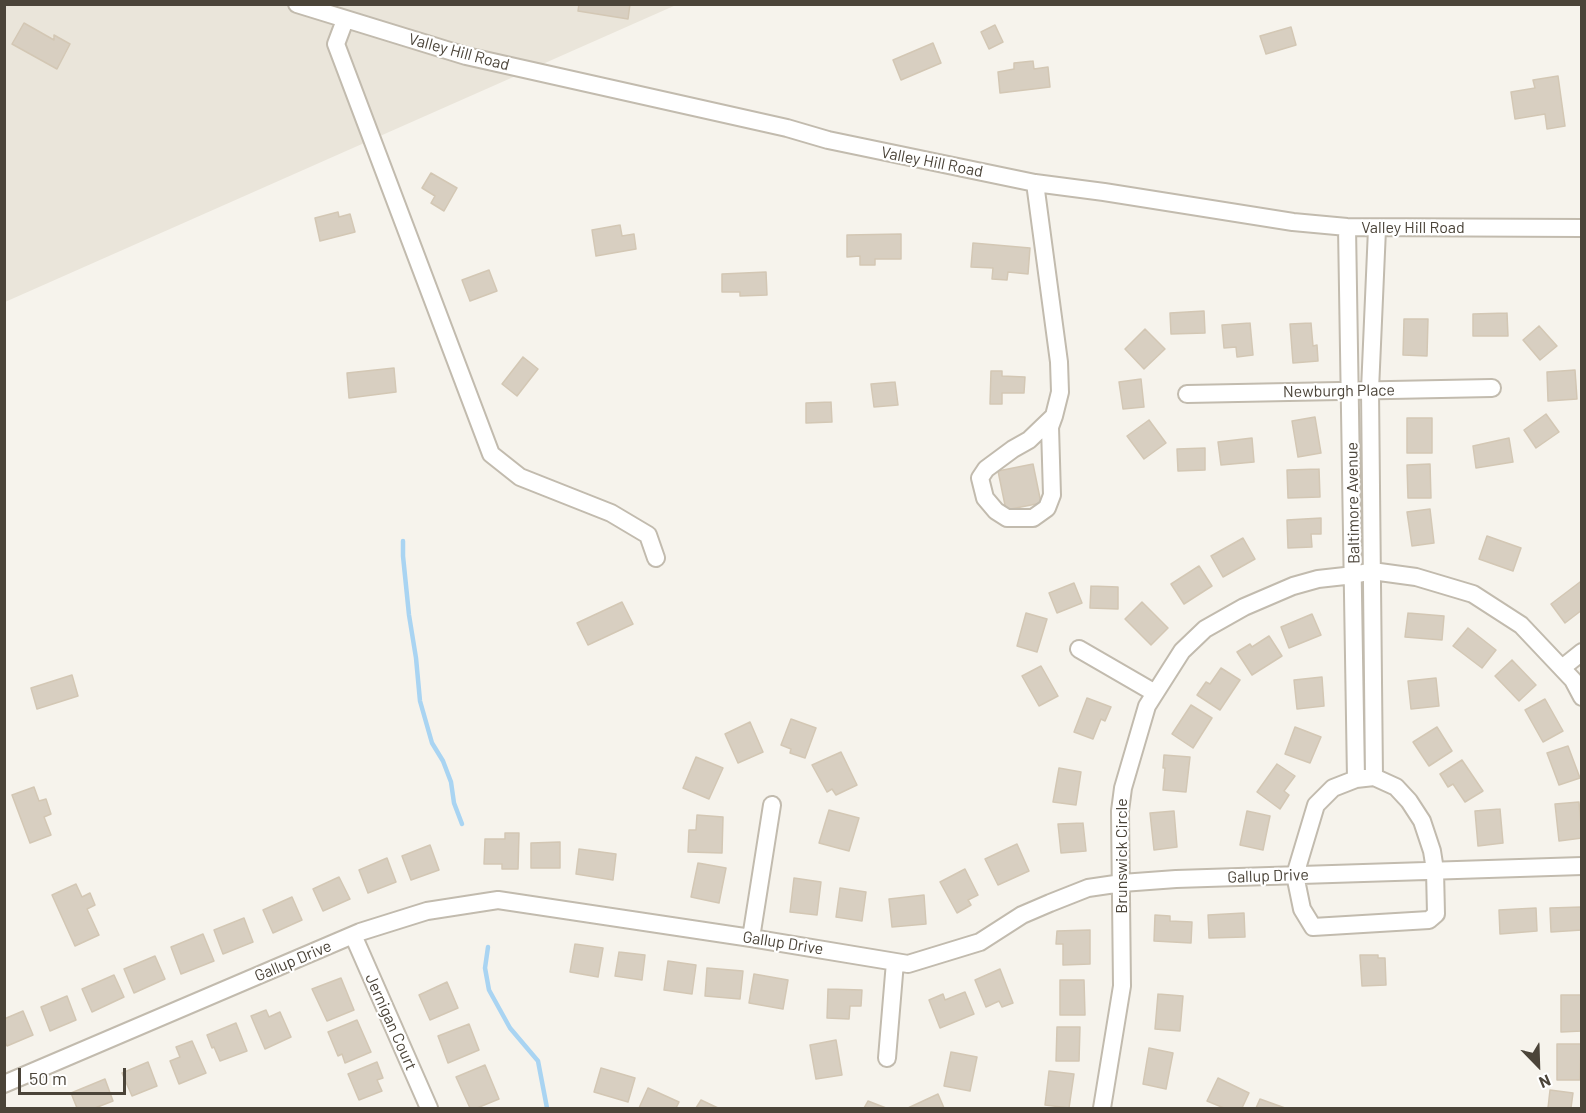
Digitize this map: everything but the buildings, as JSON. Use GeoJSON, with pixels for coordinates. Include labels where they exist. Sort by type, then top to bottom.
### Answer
{"type":"FeatureCollection","features":[{"type":"Feature","properties":{"kind":"street","name":"Valley Hill Road"},"geometry":{"type":"LineString","coordinates":[[297,4],[466,56],[787,128],[828,141],[1035,183],[1293,222],[1347,227],[1377,229],[1581,228]]}},
{"type":"Feature","properties":{"kind":"street"},"geometry":{"type":"LineString","coordinates":[[345,20],[336,44],[490,454],[520,477],[611,513],[648,535],[656,558]]}},
{"type":"Feature","properties":{"kind":"street"},"geometry":{"type":"LineString","coordinates":[[1035,183],[1059,362],[1060,392],[1054,416],[1050,427],[1052,495],[1047,508],[1033,519],[1007,518],[996,511],[985,498],[981,478],[986,469],[1029,440],[1054,416]]}},
{"type":"Feature","properties":{"kind":"street","name":"Baltimore Avenue"},"geometry":{"type":"LineString","coordinates":[[1347,227],[1356,779]]}},
{"type":"Feature","properties":{"kind":"street","name":"Baltimore Avenue"},"geometry":{"type":"LineString","coordinates":[[1374,777],[1370,390],[1377,229]]}},
{"type":"Feature","properties":{"kind":"street","name":"Newburgh Place"},"geometry":{"type":"LineString","coordinates":[[1187,394],[1492,388]]}},
{"type":"Feature","properties":{"kind":"street","name":"Brunswick Circle"},"geometry":{"type":"LineString","coordinates":[[1102,1108],[1122,986],[1120,811],[1123,788],[1147,706],[1182,651],[1204,629],[1244,607],[1293,586],[1318,579],[1372,571],[1416,577],[1473,594],[1521,625],[1573,680],[1581,697]]}},
{"type":"Feature","properties":{"kind":"street"},"geometry":{"type":"LineString","coordinates":[[1079,649],[1155,693]]}},
{"type":"Feature","properties":{"kind":"street"},"geometry":{"type":"LineString","coordinates":[[1562,668],[1581,652]]}},
{"type":"Feature","properties":{"kind":"street"},"geometry":{"type":"LineString","coordinates":[[1374,777],[1396,787],[1415,811],[1427,835],[1435,870],[1436,914],[1429,920],[1313,927],[1302,909],[1295,875],[1316,805],[1333,788],[1356,779],[1374,777]]}},
{"type":"Feature","properties":{"kind":"street"},"geometry":{"type":"LineString","coordinates":[[751,938],[772,805]]}},
{"type":"Feature","properties":{"kind":"street","name":"Gallup Drive"},"geometry":{"type":"LineString","coordinates":[[4,1084],[353,935],[427,911],[498,900],[908,964],[980,942],[1022,915],[1088,888],[1122,883],[1176,879],[1581,866]]}},
{"type":"Feature","properties":{"kind":"street","name":"Jernigan Court"},"geometry":{"type":"LineString","coordinates":[[353,935],[429,1108]]}},
{"type":"Feature","properties":{"kind":"street"},"geometry":{"type":"LineString","coordinates":[[887,1058],[895,962]]}},
{"type":"Feature","properties":{"kind":"shaded area"},"geometry":{"type":"Polygon","coordinates":[[[5,5],[676,5],[5,302],[5,5]]]}},
{"type":"Feature","properties":{"kind":"waterway"},"geometry":{"type":"LineString","coordinates":[[403,541],[409,615],[420,701],[432,743],[443,761],[451,782],[454,803],[462,824]]}},
{"type":"Feature","properties":{"kind":"waterway"},"geometry":{"type":"LineString","coordinates":[[488,947],[485,968],[489,990],[510,1028],[538,1061],[547,1108]]}}]}
